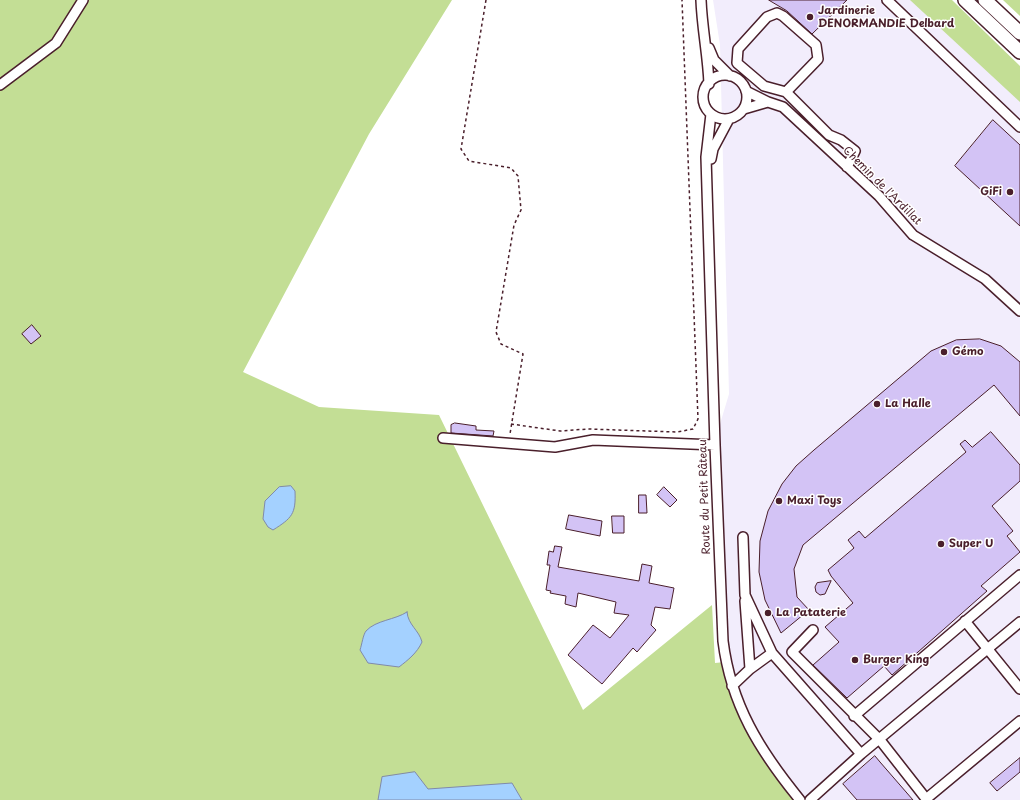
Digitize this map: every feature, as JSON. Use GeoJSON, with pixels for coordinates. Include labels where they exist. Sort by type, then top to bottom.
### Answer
{"type":"FeatureCollection","features":[{"type":"Feature","properties":{"kind":"highway"},"geometry":{"type":"LineString","coordinates":[[965,0],[1020,52]]}},
{"type":"Feature","properties":{"kind":"highway"},"geometry":{"type":"LineString","coordinates":[[985,0],[1020,33]]}},
{"type":"Feature","properties":{"kind":"street"},"geometry":{"type":"LineString","coordinates":[[0,85],[56,43],[83,0]]}},
{"type":"Feature","properties":{"kind":"street"},"geometry":{"type":"LineString","coordinates":[[701,0],[702,32],[708,66],[709,84],[704,96],[707,108],[711,114],[722,119],[729,119],[740,114],[744,109],[747,97],[746,91],[737,79],[730,76],[714,60],[702,32]]}},
{"type":"Feature","properties":{"kind":"street"},"geometry":{"type":"LineString","coordinates":[[887,0],[1020,127]]}},
{"type":"Feature","properties":{"kind":"street"},"geometry":{"type":"LineString","coordinates":[[786,92],[818,59],[816,45],[783,16],[777,13],[767,18],[738,49],[737,63],[764,86],[786,92],[829,134],[841,140],[855,151],[847,166]]}},
{"type":"Feature","properties":{"kind":"street"},"geometry":{"type":"LineString","coordinates":[[709,84],[718,77],[730,76]]}},
{"type":"Feature","properties":{"kind":"street","name":"Chemin de l'Ardillat"},"geometry":{"type":"LineString","coordinates":[[746,91],[768,102],[783,107],[879,196],[913,235],[985,279],[1020,311]]}},
{"type":"Feature","properties":{"kind":"street"},"geometry":{"type":"LineString","coordinates":[[744,109],[768,102]]}},
{"type":"Feature","properties":{"kind":"street","name":"Route du Petit Râteau"},"geometry":{"type":"LineString","coordinates":[[711,114],[706,157],[715,445],[723,641],[726,665],[732,686],[755,738],[775,769],[800,800]]}},
{"type":"Feature","properties":{"kind":"street","name":"Route du Petit Râteau"},"geometry":{"type":"LineString","coordinates":[[707,172],[713,150],[729,119]]}},
{"type":"Feature","properties":{"kind":"street"},"geometry":{"type":"LineString","coordinates":[[443,438],[508,442],[555,448],[593,440],[715,445]]}},
{"type":"Feature","properties":{"kind":"street"},"geometry":{"type":"LineString","coordinates":[[743,537],[750,669]]}},
{"type":"Feature","properties":{"kind":"street"},"geometry":{"type":"LineString","coordinates":[[854,716],[1020,575]]}},
{"type":"Feature","properties":{"kind":"street"},"geometry":{"type":"LineString","coordinates":[[745,595],[772,653],[861,754]]}},
{"type":"Feature","properties":{"kind":"street"},"geometry":{"type":"LineString","coordinates":[[966,621],[1020,688]]}},
{"type":"Feature","properties":{"kind":"street"},"geometry":{"type":"LineString","coordinates":[[810,800],[861,754],[880,740],[1020,622]]}},
{"type":"Feature","properties":{"kind":"street"},"geometry":{"type":"LineString","coordinates":[[813,630],[792,652],[854,716],[880,740],[927,799],[1020,721]]}},
{"type":"Feature","properties":{"kind":"street"},"geometry":{"type":"LineString","coordinates":[[732,686],[750,669],[772,653]]}},
{"type":"Feature","properties":{"kind":"path"},"geometry":{"type":"LineString","coordinates":[[486,0],[461,149],[469,161],[512,168],[518,176],[521,210],[514,225],[496,332],[501,344],[523,354],[508,442]]}},
{"type":"Feature","properties":{"kind":"path"},"geometry":{"type":"LineString","coordinates":[[511,424],[560,430],[588,429],[677,432],[693,429],[698,419],[682,0]]}},
{"type":"Feature","properties":{"kind":"shaded area"},"geometry":{"type":"Polygon","coordinates":[[[713,0],[914,0],[1020,97],[1020,800],[800,800],[760,737],[725,662],[720,424],[729,394],[720,45],[713,0]]]}},
{"type":"Feature","properties":{"kind":"green space"},"geometry":{"type":"Polygon","coordinates":[[[0,0],[452,0],[369,134],[243,372],[319,407],[439,415],[583,710],[712,605],[715,663],[725,662],[760,737],[800,800],[0,800],[0,0]]]}},
{"type":"Feature","properties":{"kind":"green space"},"geometry":{"type":"Polygon","coordinates":[[[910,0],[952,0],[1020,66],[1020,102],[910,0]]]}},
{"type":"Feature","properties":{"kind":"green space"},"geometry":{"type":"Polygon","coordinates":[[[1003,0],[1020,0],[1020,16],[1003,0]]]}},
{"type":"Feature","properties":{"kind":"water"},"geometry":{"type":"Polygon","coordinates":[[[291,486],[295,491],[295,505],[292,515],[273,530],[268,527],[263,519],[265,501],[279,487],[291,486]]]}},
{"type":"Feature","properties":{"kind":"water"},"geometry":{"type":"Polygon","coordinates":[[[407,612],[409,620],[421,638],[422,642],[418,650],[399,667],[368,663],[360,650],[366,631],[370,627],[380,622],[397,617],[407,612]]]}},
{"type":"Feature","properties":{"kind":"water"},"geometry":{"type":"Polygon","coordinates":[[[415,772],[428,789],[512,783],[522,800],[378,800],[382,777],[415,772]]]}},
{"type":"Feature","properties":{"kind":"building","name":"Jardinerie DENORMANDIE Delbard"},"geometry":{"type":"Polygon","coordinates":[[[769,0],[847,0],[812,34],[787,11],[769,0]]]}},
{"type":"Feature","properties":{"kind":"building"},"geometry":{"type":"Polygon","coordinates":[[[993,120],[1020,145],[1020,226],[955,166],[993,120]]]}},
{"type":"Feature","properties":{"kind":"building"},"geometry":{"type":"Polygon","coordinates":[[[32,325],[41,336],[31,344],[22,334],[32,325]]]}},
{"type":"Feature","properties":{"kind":"building"},"geometry":{"type":"Polygon","coordinates":[[[980,339],[1001,346],[1020,362],[1020,416],[994,385],[803,545],[794,569],[797,597],[809,610],[781,633],[765,600],[759,572],[760,541],[768,511],[782,484],[796,466],[931,351],[956,340],[980,339]]]}},
{"type":"Feature","properties":{"kind":"building"},"geometry":{"type":"Polygon","coordinates":[[[455,423],[476,426],[476,430],[494,431],[493,436],[451,433],[451,425],[455,423]]]}},
{"type":"Feature","properties":{"kind":"building","name":"Super U"},"geometry":{"type":"Polygon","coordinates":[[[991,432],[1020,465],[1020,481],[992,506],[1013,531],[1007,536],[1020,552],[981,586],[987,591],[892,675],[884,666],[847,698],[813,665],[839,642],[825,627],[853,603],[831,576],[828,570],[854,548],[848,540],[859,531],[865,538],[966,452],[960,444],[965,440],[972,447],[991,432]]]}},
{"type":"Feature","properties":{"kind":"building"},"geometry":{"type":"Polygon","coordinates":[[[664,487],[677,500],[670,507],[657,495],[664,487]]]}},
{"type":"Feature","properties":{"kind":"building"},"geometry":{"type":"Polygon","coordinates":[[[639,495],[646,495],[647,513],[639,513],[639,495]]]}},
{"type":"Feature","properties":{"kind":"building"},"geometry":{"type":"Polygon","coordinates":[[[569,515],[602,521],[600,536],[566,529],[569,515]]]}},
{"type":"Feature","properties":{"kind":"building"},"geometry":{"type":"Polygon","coordinates":[[[612,516],[624,516],[624,533],[613,533],[612,516]]]}},
{"type":"Feature","properties":{"kind":"building"},"geometry":{"type":"Polygon","coordinates":[[[555,546],[562,547],[558,567],[639,581],[642,564],[652,566],[649,583],[674,588],[670,609],[655,607],[651,625],[656,630],[637,652],[633,648],[602,684],[568,655],[593,625],[610,638],[629,615],[614,613],[616,602],[578,593],[576,607],[565,604],[566,596],[550,593],[551,591],[546,590],[550,565],[547,565],[549,551],[553,552],[555,546]]]}},
{"type":"Feature","properties":{"kind":"building"},"geometry":{"type":"Polygon","coordinates":[[[831,581],[825,594],[820,595],[816,592],[815,587],[817,583],[831,581]]]}},
{"type":"Feature","properties":{"kind":"building"},"geometry":{"type":"Polygon","coordinates":[[[875,756],[913,800],[857,800],[843,784],[875,756]]]}},
{"type":"Feature","properties":{"kind":"building"},"geometry":{"type":"Polygon","coordinates":[[[1020,758],[1020,772],[997,791],[990,783],[1020,758]]]}},
{"type":"Feature","properties":{"kind":"place","name":"Jardinerie DENORMANDIE Delbard"},"geometry":{"type":"Point","coordinates":[810,17]}},
{"type":"Feature","properties":{"kind":"place","name":"GiFi"},"geometry":{"type":"Point","coordinates":[1010,192]}},
{"type":"Feature","properties":{"kind":"place","name":"Gémo"},"geometry":{"type":"Point","coordinates":[944,352]}},
{"type":"Feature","properties":{"kind":"place","name":"La Halle"},"geometry":{"type":"Point","coordinates":[877,404]}},
{"type":"Feature","properties":{"kind":"place","name":"Maxi Toys"},"geometry":{"type":"Point","coordinates":[779,501]}},
{"type":"Feature","properties":{"kind":"place","name":"Super U"},"geometry":{"type":"Point","coordinates":[941,544]}},
{"type":"Feature","properties":{"kind":"place","name":"La Pataterie"},"geometry":{"type":"Point","coordinates":[768,613]}},
{"type":"Feature","properties":{"kind":"place","name":"Burger King"},"geometry":{"type":"Point","coordinates":[855,660]}}]}
